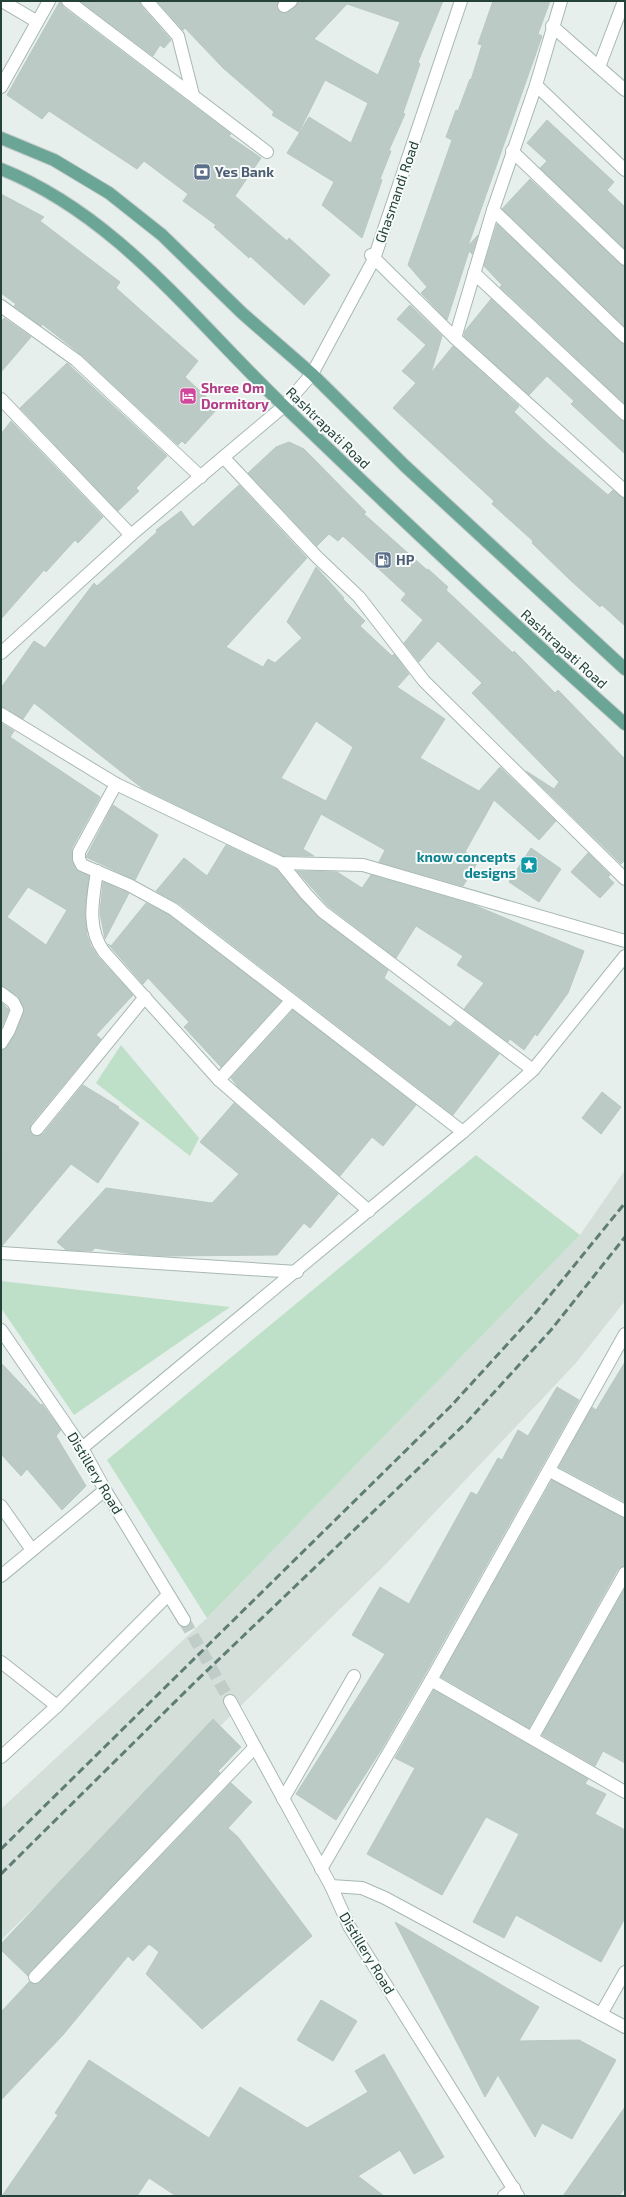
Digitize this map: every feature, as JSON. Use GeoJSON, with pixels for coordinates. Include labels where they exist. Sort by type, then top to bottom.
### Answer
{"type":"FeatureCollection","features":[{"type":"Feature","properties":{"kind":"main road","name":"Rashtrapati Road"},"geometry":{"type":"LineString","coordinates":[[1,138],[54,160],[109,193],[162,235],[242,313],[312,374],[405,466],[625,668]]}},
{"type":"Feature","properties":{"kind":"main road","name":"Rashtrapati Road"},"geometry":{"type":"LineString","coordinates":[[1,169],[32,181],[89,216],[155,275],[284,406],[504,615],[625,724]]}},
{"type":"Feature","properties":{"kind":"street"},"geometry":{"type":"LineString","coordinates":[[2,1],[36,21]]}},
{"type":"Feature","properties":{"kind":"street"},"geometry":{"type":"LineString","coordinates":[[1,88],[36,21],[49,1]]}},
{"type":"Feature","properties":{"kind":"street"},"geometry":{"type":"LineString","coordinates":[[68,1],[266,152]]}},
{"type":"Feature","properties":{"kind":"street"},"geometry":{"type":"LineString","coordinates":[[146,1],[178,36],[193,95]]}},
{"type":"Feature","properties":{"kind":"street","name":"Ghasmandi Road"},"geometry":{"type":"LineString","coordinates":[[1,653],[131,535],[284,406],[312,374],[372,257],[461,1]]}},
{"type":"Feature","properties":{"kind":"street"},"geometry":{"type":"LineString","coordinates":[[455,338],[493,210],[512,151],[536,85],[560,1]]}},
{"type":"Feature","properties":{"kind":"street"},"geometry":{"type":"LineString","coordinates":[[599,67],[624,1]]}},
{"type":"Feature","properties":{"kind":"street"},"geometry":{"type":"LineString","coordinates":[[552,26],[625,90]]}},
{"type":"Feature","properties":{"kind":"street"},"geometry":{"type":"LineString","coordinates":[[536,85],[625,170]]}},
{"type":"Feature","properties":{"kind":"street"},"geometry":{"type":"LineString","coordinates":[[512,151],[625,259]]}},
{"type":"Feature","properties":{"kind":"street"},"geometry":{"type":"LineString","coordinates":[[493,210],[625,337]]}},
{"type":"Feature","properties":{"kind":"street"},"geometry":{"type":"LineString","coordinates":[[372,257],[455,338],[625,491]]}},
{"type":"Feature","properties":{"kind":"street"},"geometry":{"type":"LineString","coordinates":[[474,273],[625,414]]}},
{"type":"Feature","properties":{"kind":"street"},"geometry":{"type":"LineString","coordinates":[[1,306],[76,360],[201,476]]}},
{"type":"Feature","properties":{"kind":"street"},"geometry":{"type":"LineString","coordinates":[[1,399],[131,535]]}},
{"type":"Feature","properties":{"kind":"street"},"geometry":{"type":"LineString","coordinates":[[224,458],[317,557],[359,596],[424,681],[625,879]]}},
{"type":"Feature","properties":{"kind":"street"},"geometry":{"type":"LineString","coordinates":[[1,714],[116,784],[281,863],[363,865],[625,941]]}},
{"type":"Feature","properties":{"kind":"street"},"geometry":{"type":"LineString","coordinates":[[116,784],[79,852],[79,859],[82,865],[151,896],[172,909],[463,1132]]}},
{"type":"Feature","properties":{"kind":"street"},"geometry":{"type":"LineString","coordinates":[[281,863],[323,912],[533,1070]]}},
{"type":"Feature","properties":{"kind":"street"},"geometry":{"type":"LineString","coordinates":[[97,871],[91,914],[96,941],[219,1080],[369,1211]]}},
{"type":"Feature","properties":{"kind":"street"},"geometry":{"type":"LineString","coordinates":[[82,1448],[297,1272],[463,1132],[533,1070],[625,956]]}},
{"type":"Feature","properties":{"kind":"street"},"geometry":{"type":"LineString","coordinates":[[1,993],[13,1002],[17,1010],[9,1030],[1,1043]]}},
{"type":"Feature","properties":{"kind":"street"},"geometry":{"type":"LineString","coordinates":[[36,1129],[144,997]]}},
{"type":"Feature","properties":{"kind":"street"},"geometry":{"type":"LineString","coordinates":[[219,1080],[291,1000]]}},
{"type":"Feature","properties":{"kind":"street"},"geometry":{"type":"LineString","coordinates":[[1,1253],[297,1272]]}},
{"type":"Feature","properties":{"kind":"street","name":"Distillery Road"},"geometry":{"type":"LineString","coordinates":[[1,1330],[82,1448],[105,1490],[184,1620]]}},
{"type":"Feature","properties":{"kind":"street"},"geometry":{"type":"LineString","coordinates":[[321,1868],[432,1680],[550,1471],[625,1334]]}},
{"type":"Feature","properties":{"kind":"street"},"geometry":{"type":"LineString","coordinates":[[550,1471],[625,1511]]}},
{"type":"Feature","properties":{"kind":"street"},"geometry":{"type":"LineString","coordinates":[[1,1576],[105,1490]]}},
{"type":"Feature","properties":{"kind":"street"},"geometry":{"type":"LineString","coordinates":[[1,1506],[32,1550]]}},
{"type":"Feature","properties":{"kind":"street"},"geometry":{"type":"LineString","coordinates":[[532,1738],[625,1573]]}},
{"type":"Feature","properties":{"kind":"street"},"geometry":{"type":"LineString","coordinates":[[1,1757],[57,1706],[168,1595]]}},
{"type":"Feature","properties":{"kind":"street"},"geometry":{"type":"LineString","coordinates":[[1,1662],[57,1706]]}},
{"type":"Feature","properties":{"kind":"street"},"geometry":{"type":"LineString","coordinates":[[284,1799],[354,1676]]}},
{"type":"Feature","properties":{"kind":"street"},"geometry":{"type":"LineString","coordinates":[[432,1680],[625,1792]]}},
{"type":"Feature","properties":{"kind":"street","name":"Distillery Road"},"geometry":{"type":"LineString","coordinates":[[230,1701],[331,1886],[349,1926],[516,2192]]}},
{"type":"Feature","properties":{"kind":"street"},"geometry":{"type":"LineString","coordinates":[[35,1977],[255,1747]]}},
{"type":"Feature","properties":{"kind":"street"},"geometry":{"type":"LineString","coordinates":[[331,1886],[362,1888],[385,1898],[625,2026]]}},
{"type":"Feature","properties":{"kind":"street"},"geometry":{"type":"LineString","coordinates":[[601,2014],[625,1972]]}},
{"type":"Feature","properties":{"kind":"street"},"geometry":{"type":"LineString","coordinates":[[504,2196],[516,2192]]}},
{"type":"Feature","properties":{"kind":"shaded area"},"geometry":{"type":"Polygon","coordinates":[[[625,1170],[625,1301],[575,1364],[386,1564],[1,1940],[1,1809],[207,1618],[580,1235],[625,1170]]]}},
{"type":"Feature","properties":{"kind":"green space"},"geometry":{"type":"Polygon","coordinates":[[[121,1045],[199,1138],[190,1156],[96,1083],[121,1045]]]}},
{"type":"Feature","properties":{"kind":"green space"},"geometry":{"type":"Polygon","coordinates":[[[476,1155],[580,1235],[207,1618],[107,1460],[476,1155]]]}},
{"type":"Feature","properties":{"kind":"green space"},"geometry":{"type":"Polygon","coordinates":[[[1,1281],[230,1307],[74,1415],[1,1308],[1,1281]]]}},
{"type":"Feature","properties":{"kind":"building"},"geometry":{"type":"Polygon","coordinates":[[[60,1],[63,7],[231,134],[229,136],[261,158],[235,196],[287,241],[289,238],[330,275],[304,305],[250,256],[249,258],[214,227],[216,225],[183,201],[188,194],[144,161],[137,169],[49,111],[42,119],[7,95],[60,1]]]}},
{"type":"Feature","properties":{"kind":"building"},"geometry":{"type":"Polygon","coordinates":[[[80,1],[140,1],[141,6],[171,40],[164,48],[160,45],[153,56],[80,1]]]}},
{"type":"Feature","properties":{"kind":"building"},"geometry":{"type":"Polygon","coordinates":[[[157,1],[279,1],[277,6],[278,10],[284,13],[295,7],[298,1],[443,1],[418,62],[420,64],[403,113],[405,114],[389,150],[391,151],[380,179],[382,180],[362,238],[322,205],[334,182],[287,153],[309,117],[351,143],[368,103],[325,80],[299,132],[272,115],[274,112],[223,68],[185,28],[183,30],[157,1]],[[347,4],[314,39],[378,75],[400,22],[347,4]]]}},
{"type":"Feature","properties":{"kind":"building"},"geometry":{"type":"Polygon","coordinates":[[[493,1],[550,1],[538,34],[542,36],[468,246],[478,235],[472,254],[469,251],[447,320],[421,293],[427,287],[408,265],[452,140],[446,137],[456,110],[458,111],[470,79],[471,80],[482,45],[478,44],[493,1]]]}},
{"type":"Feature","properties":{"kind":"building"},"geometry":{"type":"Polygon","coordinates":[[[547,120],[614,182],[607,190],[625,207],[625,249],[540,168],[547,161],[527,143],[547,120]]]}},
{"type":"Feature","properties":{"kind":"building"},"geometry":{"type":"Polygon","coordinates":[[[530,179],[620,264],[625,266],[625,327],[502,209],[530,179]]]}},
{"type":"Feature","properties":{"kind":"building"},"geometry":{"type":"Polygon","coordinates":[[[1,194],[44,217],[40,221],[120,282],[116,288],[198,361],[185,377],[218,408],[185,444],[182,441],[178,445],[78,352],[42,324],[41,326],[14,306],[16,304],[1,293],[1,194]]]}},
{"type":"Feature","properties":{"kind":"building"},"geometry":{"type":"Polygon","coordinates":[[[497,224],[620,342],[625,344],[625,404],[500,287],[502,285],[484,266],[497,224]]]}},
{"type":"Feature","properties":{"kind":"building"},"geometry":{"type":"Polygon","coordinates":[[[491,299],[620,419],[625,421],[625,454],[571,404],[574,401],[547,376],[529,395],[464,336],[465,331],[491,299]]]}},
{"type":"Feature","properties":{"kind":"building"},"geometry":{"type":"Polygon","coordinates":[[[410,305],[442,336],[431,373],[453,346],[519,406],[514,412],[547,443],[608,495],[613,490],[625,498],[625,626],[602,605],[600,607],[569,579],[532,543],[533,541],[492,504],[494,501],[393,408],[416,383],[402,371],[426,345],[397,319],[410,305]]]}},
{"type":"Feature","properties":{"kind":"building"},"geometry":{"type":"Polygon","coordinates":[[[4,318],[31,337],[1,372],[1,322],[4,318]]]}},
{"type":"Feature","properties":{"kind":"building"},"geometry":{"type":"Polygon","coordinates":[[[67,363],[167,456],[136,488],[139,491],[118,511],[20,408],[67,363]]]}},
{"type":"Feature","properties":{"kind":"building"},"geometry":{"type":"Polygon","coordinates":[[[11,421],[103,517],[78,543],[75,540],[46,572],[44,570],[1,619],[1,434],[11,421]]]}},
{"type":"Feature","properties":{"kind":"building"},"geometry":{"type":"Polygon","coordinates":[[[289,442],[304,449],[366,512],[364,514],[448,587],[446,590],[513,653],[514,651],[555,693],[558,690],[625,759],[625,860],[621,864],[526,771],[554,789],[559,782],[472,693],[482,683],[438,641],[419,662],[404,643],[423,620],[401,600],[406,594],[343,536],[338,541],[329,534],[317,546],[248,473],[276,447],[289,442]]]}},
{"type":"Feature","properties":{"kind":"building"},"geometry":{"type":"Polygon","coordinates":[[[239,485],[307,558],[226,647],[263,667],[268,659],[275,663],[302,638],[287,622],[316,567],[344,598],[343,599],[365,621],[360,626],[392,656],[394,654],[409,674],[397,687],[445,719],[420,758],[479,791],[500,767],[556,821],[539,840],[494,800],[465,852],[479,860],[463,886],[379,862],[385,850],[321,814],[303,849],[314,856],[283,856],[142,788],[34,703],[23,719],[1,707],[1,688],[34,641],[45,648],[94,583],[97,586],[157,532],[156,530],[181,511],[193,527],[239,485]],[[316,721],[281,778],[326,801],[353,747],[316,721]]]}},
{"type":"Feature","properties":{"kind":"building"},"geometry":{"type":"Polygon","coordinates":[[[1,723],[14,731],[10,737],[100,797],[72,848],[72,859],[76,869],[89,876],[85,913],[87,935],[91,946],[98,957],[133,995],[96,1035],[101,1039],[31,1124],[30,1131],[35,1136],[43,1134],[83,1085],[119,1107],[118,1108],[139,1123],[98,1183],[71,1164],[2,1246],[1,1050],[7,1047],[15,1034],[24,1010],[18,996],[1,986],[1,723]],[[28,887],[7,917],[46,945],[67,910],[28,887]]]}},
{"type":"Feature","properties":{"kind":"building"},"geometry":{"type":"Polygon","coordinates":[[[113,805],[158,835],[135,880],[86,857],[113,805]]]}},
{"type":"Feature","properties":{"kind":"building"},"geometry":{"type":"Polygon","coordinates":[[[226,845],[276,869],[318,917],[388,970],[384,978],[450,1027],[455,1021],[499,1054],[453,1115],[178,903],[156,891],[184,858],[207,876],[226,845]]]}},
{"type":"Feature","properties":{"kind":"building"},"geometry":{"type":"Polygon","coordinates":[[[531,848],[561,869],[539,902],[509,882],[531,848]]]}},
{"type":"Feature","properties":{"kind":"building"},"geometry":{"type":"Polygon","coordinates":[[[588,853],[610,875],[608,877],[614,883],[600,898],[571,872],[588,853]]]}},
{"type":"Feature","properties":{"kind":"building"},"geometry":{"type":"Polygon","coordinates":[[[297,871],[337,872],[362,888],[371,875],[474,905],[584,951],[568,993],[537,1036],[535,1034],[524,1050],[510,1039],[508,1042],[464,1009],[484,983],[457,965],[463,956],[416,926],[396,958],[328,906],[297,871]]]}},
{"type":"Feature","properties":{"kind":"building"},"geometry":{"type":"Polygon","coordinates":[[[103,882],[129,893],[105,939],[100,913],[103,882]]]}},
{"type":"Feature","properties":{"kind":"building"},"geometry":{"type":"Polygon","coordinates":[[[146,903],[169,915],[281,1001],[221,1067],[184,1027],[189,1022],[148,978],[143,984],[108,944],[111,946],[146,903]]]}},
{"type":"Feature","properties":{"kind":"building"},"geometry":{"type":"Polygon","coordinates":[[[1,1002],[9,1010],[1,1029],[1,1002]]]}},
{"type":"Feature","properties":{"kind":"building"},"geometry":{"type":"Polygon","coordinates":[[[293,1010],[416,1105],[383,1146],[372,1137],[340,1176],[238,1087],[231,1078],[293,1010]]]}},
{"type":"Feature","properties":{"kind":"building"},"geometry":{"type":"Polygon","coordinates":[[[602,1092],[621,1107],[601,1134],[582,1118],[602,1092]]]}},
{"type":"Feature","properties":{"kind":"building"},"geometry":{"type":"Polygon","coordinates":[[[234,1103],[338,1194],[310,1228],[304,1223],[277,1255],[168,1256],[132,1254],[95,1248],[92,1251],[66,1250],[57,1242],[106,1188],[212,1203],[239,1174],[200,1142],[234,1103]]]}},
{"type":"Feature","properties":{"kind":"building"},"geometry":{"type":"Polygon","coordinates":[[[625,1362],[625,1502],[559,1467],[592,1407],[596,1410],[625,1362]]]}},
{"type":"Feature","properties":{"kind":"building"},"geometry":{"type":"Polygon","coordinates":[[[1,1363],[41,1405],[42,1404],[61,1430],[56,1436],[86,1486],[62,1510],[27,1469],[21,1476],[1,1454],[1,1363]]]}},
{"type":"Feature","properties":{"kind":"building"},"geometry":{"type":"Polygon","coordinates":[[[557,1387],[579,1400],[424,1676],[381,1750],[336,1820],[296,1794],[385,1654],[352,1635],[380,1587],[409,1604],[471,1492],[477,1495],[498,1458],[502,1460],[518,1430],[528,1436],[557,1387]]]}},
{"type":"Feature","properties":{"kind":"building"},"geometry":{"type":"Polygon","coordinates":[[[552,1480],[625,1518],[625,1566],[618,1569],[529,1728],[441,1677],[552,1480]]]}},
{"type":"Feature","properties":{"kind":"building"},"geometry":{"type":"Polygon","coordinates":[[[625,1588],[625,1763],[603,1751],[595,1766],[542,1735],[625,1588]]]}},
{"type":"Feature","properties":{"kind":"building"},"geometry":{"type":"Polygon","coordinates":[[[434,1690],[588,1779],[585,1784],[606,1794],[595,1814],[625,1830],[625,1918],[601,1962],[516,1915],[504,1938],[473,1922],[519,1834],[486,1817],[442,1895],[367,1854],[415,1768],[395,1758],[434,1690]]]}},
{"type":"Feature","properties":{"kind":"building"},"geometry":{"type":"Polygon","coordinates":[[[213,1719],[241,1747],[218,1771],[220,1773],[28,1976],[1,1950],[1,1944],[213,1719]]]}},
{"type":"Feature","properties":{"kind":"building"},"geometry":{"type":"Polygon","coordinates":[[[231,1783],[252,1802],[228,1828],[238,1837],[312,1936],[202,2029],[146,1974],[159,1952],[149,1944],[133,1961],[128,1956],[63,2035],[1,2100],[1,2012],[29,1982],[34,1984],[40,1982],[231,1783]]]}},
{"type":"Feature","properties":{"kind":"building"},"geometry":{"type":"Polygon","coordinates":[[[395,1922],[539,2007],[519,2041],[579,2040],[616,2060],[572,2139],[542,2123],[535,2137],[498,2075],[485,2097],[395,1922]]]}},
{"type":"Feature","properties":{"kind":"building"},"geometry":{"type":"Polygon","coordinates":[[[321,2000],[357,2021],[333,2061],[297,2040],[321,2000]]]}},
{"type":"Feature","properties":{"kind":"building"},"geometry":{"type":"Polygon","coordinates":[[[384,2054],[444,2157],[414,2174],[400,2150],[358,2176],[384,2196],[176,2196],[149,2178],[137,2196],[2,2196],[58,2115],[55,2113],[89,2060],[209,2138],[240,2087],[307,2128],[368,2092],[355,2071],[384,2054]]]}},
{"type":"Feature","properties":{"kind":"building"},"geometry":{"type":"Polygon","coordinates":[[[625,2107],[625,2188],[619,2196],[563,2196],[625,2107]]]}},
{"type":"Feature","properties":{"kind":"tunnel"},"geometry":{"type":"LineString","coordinates":[[184,1620],[230,1701]]}},
{"type":"Feature","properties":{"kind":"railway"},"geometry":{"type":"LineString","coordinates":[[1,1849],[451,1406],[534,1315],[625,1203]]}},
{"type":"Feature","properties":{"kind":"railway"},"geometry":{"type":"LineString","coordinates":[[1,1874],[192,1685],[467,1422],[551,1330],[625,1237]]}},
{"type":"Feature","properties":{"kind":"place","name":"Yes Bank"},"geometry":{"type":"Point","coordinates":[202,172]}},
{"type":"Feature","properties":{"kind":"place","name":"Shree Om Dormitory"},"geometry":{"type":"Point","coordinates":[188,396]}},
{"type":"Feature","properties":{"kind":"place","name":"HP"},"geometry":{"type":"Point","coordinates":[383,560]}},
{"type":"Feature","properties":{"kind":"place","name":"know concepts designs"},"geometry":{"type":"Point","coordinates":[529,865]}}]}
